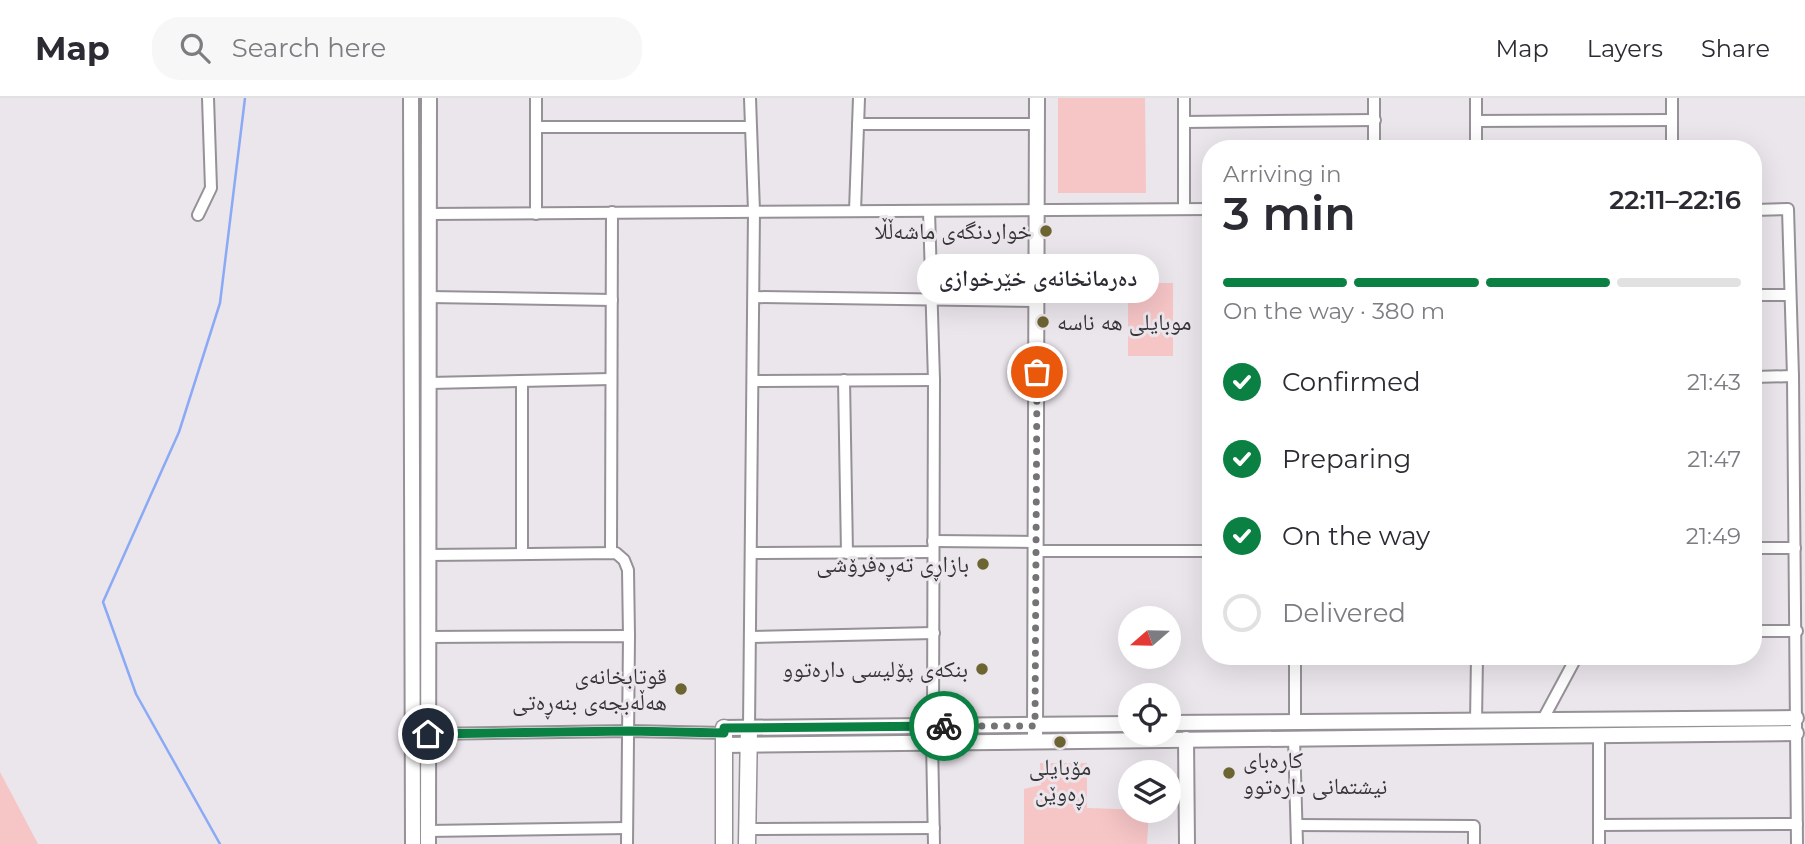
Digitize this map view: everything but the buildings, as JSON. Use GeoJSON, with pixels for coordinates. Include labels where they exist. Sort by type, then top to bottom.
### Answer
{"type":"FeatureCollection","features":[{"type":"Feature","properties":{"kind":"main road"},"geometry":{"type":"LineString","coordinates":[[747,836],[749,727]]}},
{"type":"Feature","properties":{"kind":"main road"},"geometry":{"type":"LineString","coordinates":[[724,735],[724,844]]}},
{"type":"Feature","properties":{"kind":"street"},"geometry":{"type":"LineString","coordinates":[[198,215],[211,187],[208,98]]}},
{"type":"Feature","properties":{"kind":"street"},"geometry":{"type":"LineString","coordinates":[[411,98],[414,844]]}},
{"type":"Feature","properties":{"kind":"street"},"geometry":{"type":"LineString","coordinates":[[429,98],[428,837],[627,828]]}},
{"type":"Feature","properties":{"kind":"street"},"geometry":{"type":"LineString","coordinates":[[536,98],[537,214]]}},
{"type":"Feature","properties":{"kind":"street"},"geometry":{"type":"LineString","coordinates":[[749,727],[754,380],[754,211],[750,98]]}},
{"type":"Feature","properties":{"kind":"street"},"geometry":{"type":"LineString","coordinates":[[855,211],[859,98]]}},
{"type":"Feature","properties":{"kind":"street"},"geometry":{"type":"LineString","coordinates":[[1035,733],[1039,211],[1037,98]]}},
{"type":"Feature","properties":{"kind":"street"},"geometry":{"type":"LineString","coordinates":[[1184,98],[1184,209]]}},
{"type":"Feature","properties":{"kind":"street"},"geometry":{"type":"LineString","coordinates":[[1374,98],[1374,140]]}},
{"type":"Feature","properties":{"kind":"street"},"geometry":{"type":"LineString","coordinates":[[1476,98],[1476,140]]}},
{"type":"Feature","properties":{"kind":"street"},"geometry":{"type":"LineString","coordinates":[[1672,98],[1672,140]]}},
{"type":"Feature","properties":{"kind":"street"},"geometry":{"type":"LineString","coordinates":[[1184,122],[1375,120]]}},
{"type":"Feature","properties":{"kind":"street"},"geometry":{"type":"LineString","coordinates":[[1476,121],[1672,120]]}},
{"type":"Feature","properties":{"kind":"street"},"geometry":{"type":"LineString","coordinates":[[858,124],[1038,124]]}},
{"type":"Feature","properties":{"kind":"street"},"geometry":{"type":"LineString","coordinates":[[536,127],[749,127]]}},
{"type":"Feature","properties":{"kind":"street"},"geometry":{"type":"LineString","coordinates":[[429,214],[1202,209]]}},
{"type":"Feature","properties":{"kind":"street"},"geometry":{"type":"LineString","coordinates":[[1762,210],[1788,209],[1797,631],[1797,844]]}},
{"type":"Feature","properties":{"kind":"street"},"geometry":{"type":"LineString","coordinates":[[929,211],[934,380],[933,725]]}},
{"type":"Feature","properties":{"kind":"street"},"geometry":{"type":"LineString","coordinates":[[611,552],[612,212]]}},
{"type":"Feature","properties":{"kind":"street"},"geometry":{"type":"LineString","coordinates":[[1762,295],[1788,295]]}},
{"type":"Feature","properties":{"kind":"street"},"geometry":{"type":"LineString","coordinates":[[429,297],[612,300]]}},
{"type":"Feature","properties":{"kind":"street"},"geometry":{"type":"LineString","coordinates":[[754,297],[1037,301]]}},
{"type":"Feature","properties":{"kind":"street"},"geometry":{"type":"LineString","coordinates":[[411,334],[428,335]]}},
{"type":"Feature","properties":{"kind":"street"},"geometry":{"type":"LineString","coordinates":[[1762,377],[1793,376]]}},
{"type":"Feature","properties":{"kind":"street"},"geometry":{"type":"LineString","coordinates":[[429,383],[611,379]]}},
{"type":"Feature","properties":{"kind":"street"},"geometry":{"type":"LineString","coordinates":[[754,380],[934,380]]}},
{"type":"Feature","properties":{"kind":"street"},"geometry":{"type":"LineString","coordinates":[[844,380],[847,553]]}},
{"type":"Feature","properties":{"kind":"street"},"geometry":{"type":"LineString","coordinates":[[522,382],[522,553]]}},
{"type":"Feature","properties":{"kind":"street"},"geometry":{"type":"LineString","coordinates":[[752,553],[847,553],[933,546],[1202,551]]}},
{"type":"Feature","properties":{"kind":"street"},"geometry":{"type":"LineString","coordinates":[[1762,548],[1795,548]]}},
{"type":"Feature","properties":{"kind":"street"},"geometry":{"type":"LineString","coordinates":[[428,555],[611,552],[621,556],[626,565],[629,636],[627,844]]}},
{"type":"Feature","properties":{"kind":"street"},"geometry":{"type":"LineString","coordinates":[[1762,631],[1797,631]]}},
{"type":"Feature","properties":{"kind":"street"},"geometry":{"type":"LineString","coordinates":[[750,637],[934,633]]}},
{"type":"Feature","properties":{"kind":"street"},"geometry":{"type":"LineString","coordinates":[[428,637],[629,636]]}},
{"type":"Feature","properties":{"kind":"street"},"geometry":{"type":"LineString","coordinates":[[1295,665],[1295,722]]}},
{"type":"Feature","properties":{"kind":"street"},"geometry":{"type":"LineString","coordinates":[[1476,722],[1477,665]]}},
{"type":"Feature","properties":{"kind":"street"},"geometry":{"type":"LineString","coordinates":[[1542,721],[1572,665]]}},
{"type":"Feature","properties":{"kind":"street"},"geometry":{"type":"LineString","coordinates":[[1181,723],[1542,721],[1796,726]]}},
{"type":"Feature","properties":{"kind":"street"},"geometry":{"type":"LineString","coordinates":[[1181,724],[1193,732],[1185,739],[1187,844]]}},
{"type":"Feature","properties":{"kind":"street"},"geometry":{"type":"LineString","coordinates":[[724,735],[749,727],[933,725],[973,733]]}},
{"type":"Feature","properties":{"kind":"street"},"geometry":{"type":"LineString","coordinates":[[1035,733],[1118,725]]}},
{"type":"Feature","properties":{"kind":"street"},"geometry":{"type":"LineString","coordinates":[[428,734],[629,731],[724,735],[749,744],[932,741],[973,733],[1185,739],[1599,735],[1796,726]]}},
{"type":"Feature","properties":{"kind":"street"},"geometry":{"type":"LineString","coordinates":[[1599,735],[1599,844]]}},
{"type":"Feature","properties":{"kind":"street"},"geometry":{"type":"LineString","coordinates":[[1294,738],[1297,844]]}},
{"type":"Feature","properties":{"kind":"street"},"geometry":{"type":"LineString","coordinates":[[932,741],[934,844]]}},
{"type":"Feature","properties":{"kind":"street"},"geometry":{"type":"LineString","coordinates":[[1599,825],[1797,824]]}},
{"type":"Feature","properties":{"kind":"street"},"geometry":{"type":"LineString","coordinates":[[1297,825],[1475,826],[1474,844]]}},
{"type":"Feature","properties":{"kind":"street"},"geometry":{"type":"LineString","coordinates":[[747,836],[934,828]]}},
{"type":"Feature","properties":{"kind":"shaded area"},"geometry":{"type":"Polygon","coordinates":[[[1058,98],[1145,98],[1146,193],[1058,193],[1058,98]]]}},
{"type":"Feature","properties":{"kind":"shaded area"},"geometry":{"type":"Polygon","coordinates":[[[1128,283],[1173,283],[1173,356],[1128,356],[1128,283]]]}},
{"type":"Feature","properties":{"kind":"shaded area"},"geometry":{"type":"Polygon","coordinates":[[[1040,763],[1087,763],[1087,808],[1118,809],[1118,823],[1148,823],[1147,844],[1024,844],[1024,789],[1041,785],[1040,763]]]}},
{"type":"Feature","properties":{"kind":"shaded area"},"geometry":{"type":"Polygon","coordinates":[[[0,772],[38,844],[0,844],[0,772]]]}},
{"type":"Feature","properties":{"kind":"waterway"},"geometry":{"type":"LineString","coordinates":[[220,844],[136,694],[103,602],[179,432],[220,303],[245,98]]}},
{"type":"Feature","properties":{"kind":"way so far"},"geometry":{"type":"LineString","coordinates":[[944,726],[1035,726],[1037,372]]}},
{"type":"Feature","properties":{"kind":"place","name":"خواردنگەی ماشەڵڵا"},"geometry":{"type":"Point","coordinates":[1046,231]}},
{"type":"Feature","properties":{"kind":"place","name":"موبایلی هه ناسه"},"geometry":{"type":"Point","coordinates":[1043,322]}},
{"type":"Feature","properties":{"kind":"place","name":"دەرمانخانەی خێرخوازی"},"geometry":{"type":"Point","coordinates":[1037,372]}},
{"type":"Feature","properties":{"kind":"place","name":"بازاڕی تەڕەفرۆشی"},"geometry":{"type":"Point","coordinates":[983,564]}},
{"type":"Feature","properties":{"kind":"place","name":"بنکەی پۆلیسی دارەتوو"},"geometry":{"type":"Point","coordinates":[982,669]}},
{"type":"Feature","properties":{"kind":"place","name":"قوتابخانەی هەڵەبجەی بنەڕەتی"},"geometry":{"type":"Point","coordinates":[681,689]}},
{"type":"Feature","properties":{"kind":"place","name":"مۆبایلی ڕەوێن"},"geometry":{"type":"Point","coordinates":[1060,742]}},
{"type":"Feature","properties":{"kind":"place","name":"کارەبای نیشتمانی دارەتوو"},"geometry":{"type":"Point","coordinates":[1229,773]}},
{"type":"Feature","properties":{"kind":"route"},"geometry":{"type":"LineString","coordinates":[[428,734],[629,731],[724,733],[724,728],[944,726]]}}]}
